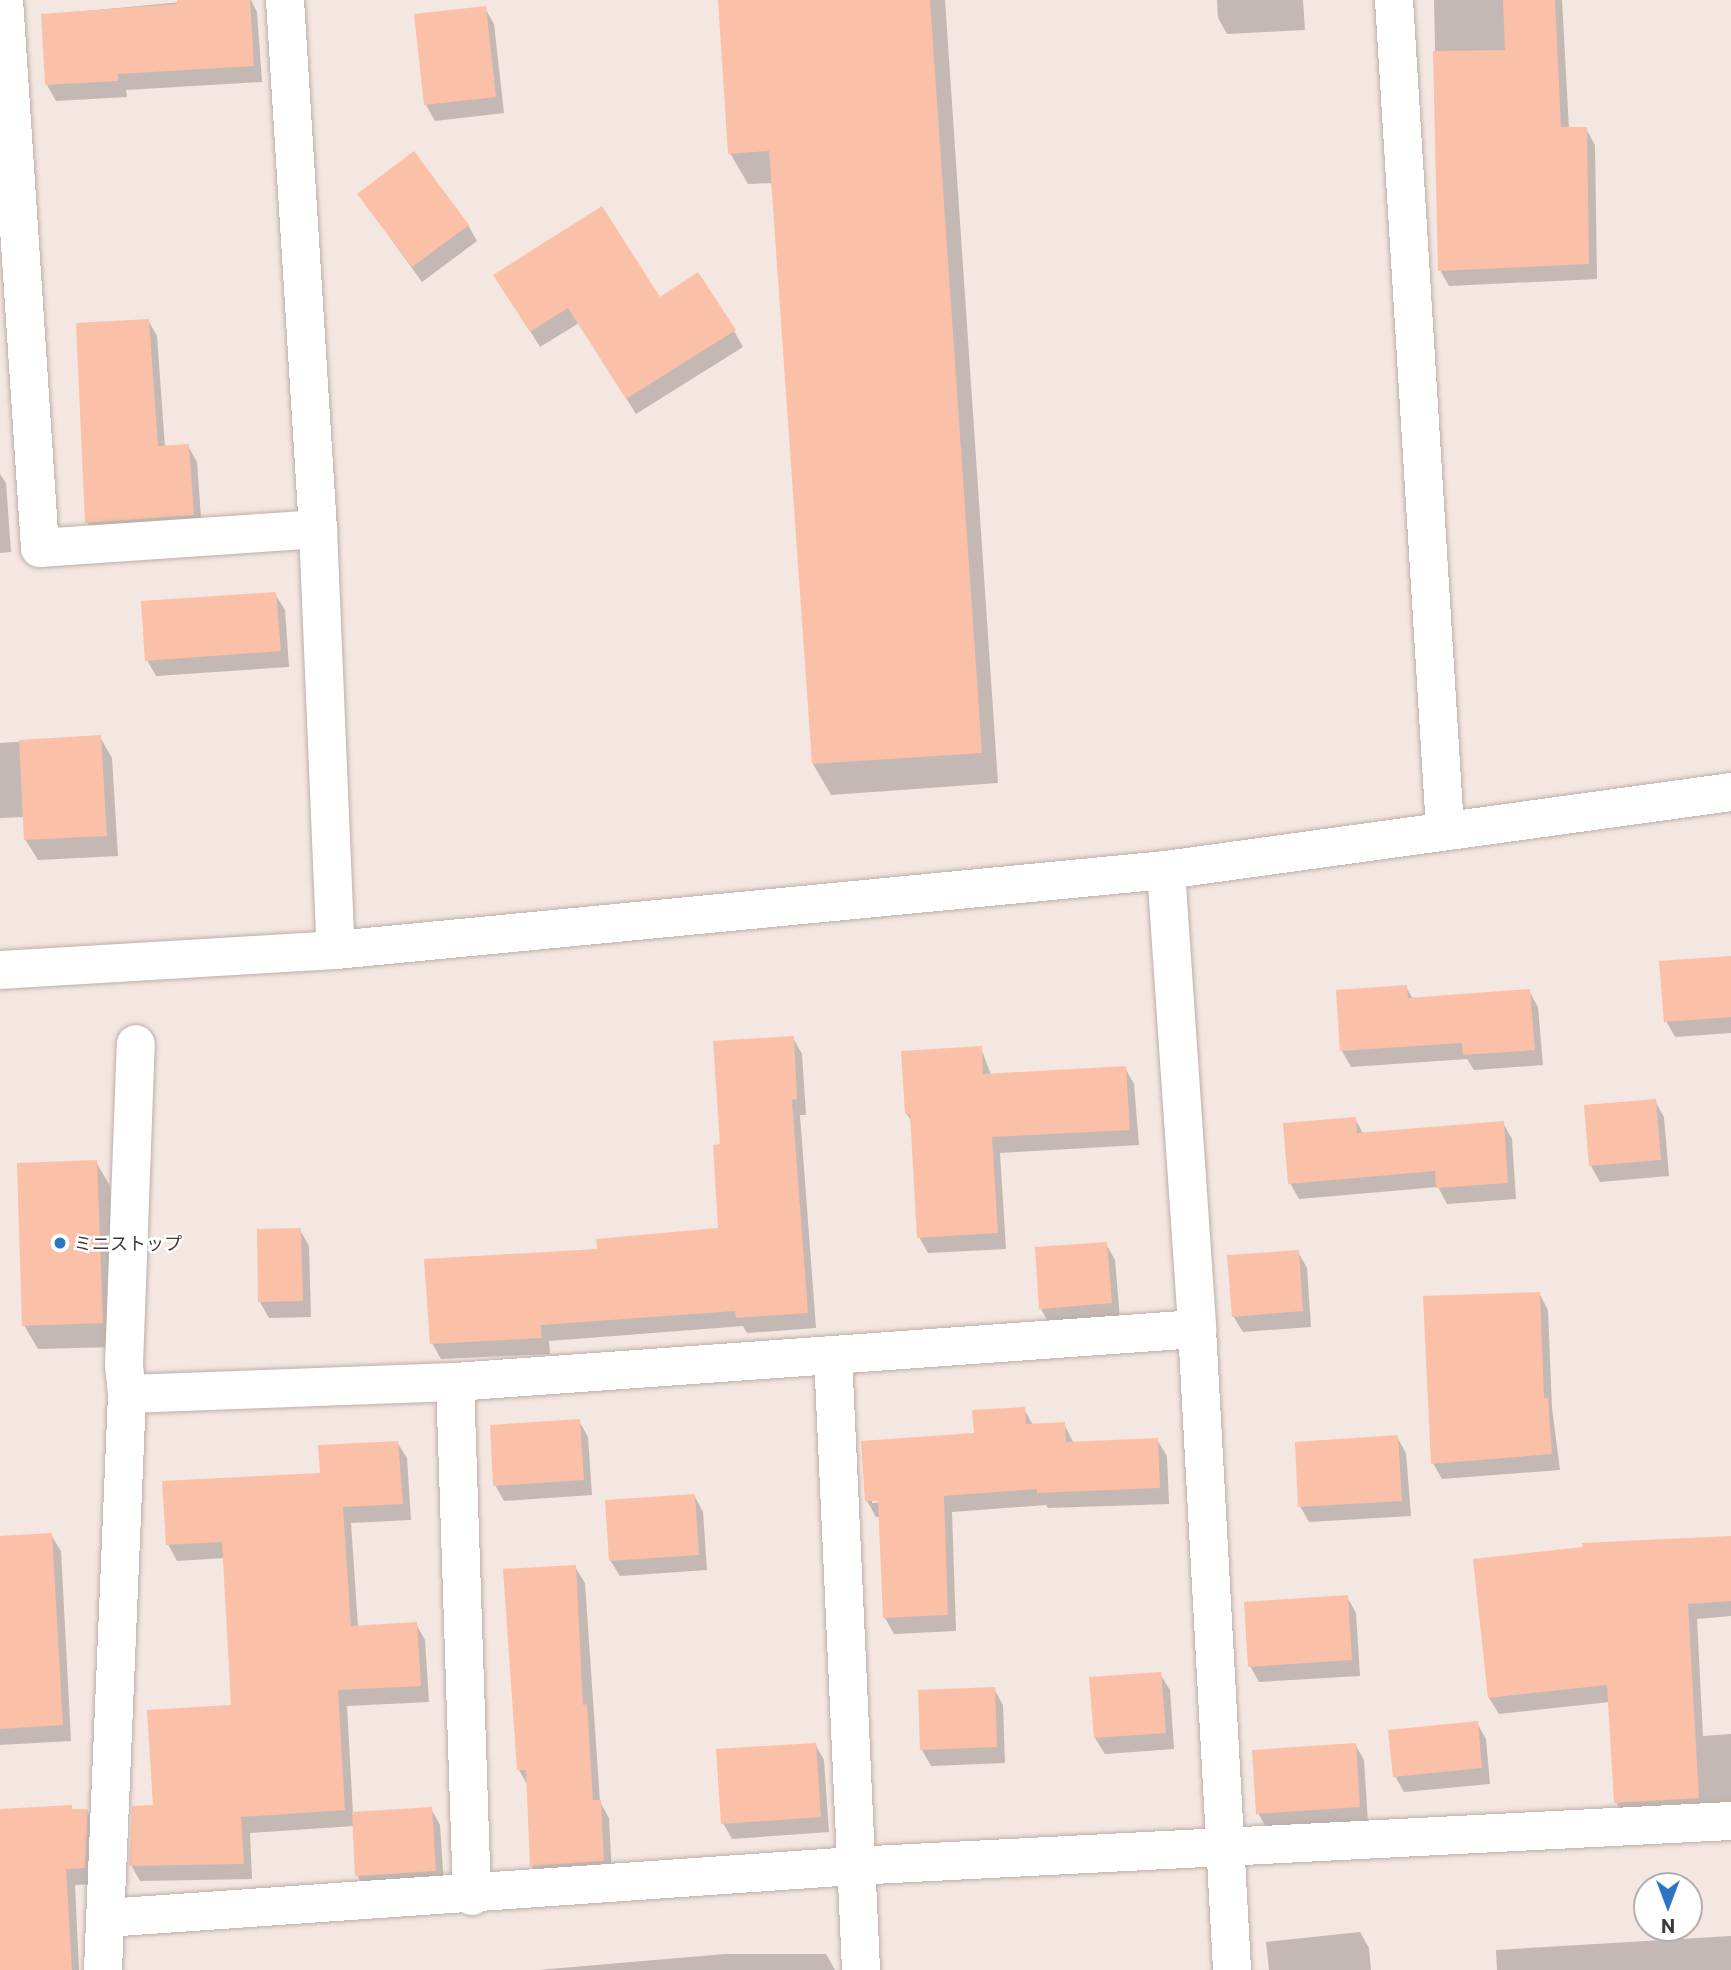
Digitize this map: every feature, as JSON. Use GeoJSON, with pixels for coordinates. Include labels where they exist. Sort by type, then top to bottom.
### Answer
{"type":"FeatureCollection","features":[{"type":"Feature","properties":{"kind":"street"},"geometry":{"type":"LineString","coordinates":[[4,0],[40,548],[318,529]]}},
{"type":"Feature","properties":{"kind":"street"},"geometry":{"type":"LineString","coordinates":[[285,0],[318,529],[336,950]]}},
{"type":"Feature","properties":{"kind":"street"},"geometry":{"type":"LineString","coordinates":[[1394,0],[1445,830]]}},
{"type":"Feature","properties":{"kind":"street"},"geometry":{"type":"LineString","coordinates":[[0,970],[336,950],[1166,870],[1731,792]]}},
{"type":"Feature","properties":{"kind":"street"},"geometry":{"type":"LineString","coordinates":[[1166,870],[1197,1329],[1232,1970]]}},
{"type":"Feature","properties":{"kind":"street"},"geometry":{"type":"LineString","coordinates":[[103,1970],[127,1394],[124,1365],[136,1044]]}},
{"type":"Feature","properties":{"kind":"street"},"geometry":{"type":"LineString","coordinates":[[127,1394],[455,1382],[1197,1329]]}},
{"type":"Feature","properties":{"kind":"street"},"geometry":{"type":"LineString","coordinates":[[832,1355],[860,1970]]}},
{"type":"Feature","properties":{"kind":"street"},"geometry":{"type":"LineString","coordinates":[[455,1382],[472,1896]]}},
{"type":"Feature","properties":{"kind":"street"},"geometry":{"type":"LineString","coordinates":[[106,1917],[472,1896],[854,1866],[1225,1845],[1422,1840],[1731,1821]]}},
{"type":"Feature","properties":{"kind":"building"},"geometry":{"type":"Polygon","coordinates":[[[177,0],[250,0],[254,66],[118,74],[118,81],[45,85],[41,14],[177,4],[177,0]]]}},
{"type":"Feature","properties":{"kind":"building"},"geometry":{"type":"Polygon","coordinates":[[[718,0],[930,0],[982,753],[812,764],[769,151],[728,154],[718,0]]]}},
{"type":"Feature","properties":{"kind":"building"},"geometry":{"type":"Polygon","coordinates":[[[1503,0],[1555,0],[1561,127],[1587,127],[1589,264],[1438,271],[1433,51],[1505,50],[1503,0]]]}},
{"type":"Feature","properties":{"kind":"building"},"geometry":{"type":"Polygon","coordinates":[[[486,6],[496,97],[424,105],[414,14],[486,6]]]}},
{"type":"Feature","properties":{"kind":"building"},"geometry":{"type":"Polygon","coordinates":[[[414,151],[469,225],[412,267],[357,194],[414,151]]]}},
{"type":"Feature","properties":{"kind":"building"},"geometry":{"type":"Polygon","coordinates":[[[602,206],[660,297],[698,272],[736,330],[626,399],[568,308],[530,332],[493,275],[602,206]]]}},
{"type":"Feature","properties":{"kind":"building"},"geometry":{"type":"Polygon","coordinates":[[[149,319],[158,446],[189,444],[194,515],[85,523],[76,323],[149,319]]]}},
{"type":"Feature","properties":{"kind":"building"},"geometry":{"type":"Polygon","coordinates":[[[276,592],[281,651],[145,661],[141,601],[276,592]]]}},
{"type":"Feature","properties":{"kind":"building"},"geometry":{"type":"Polygon","coordinates":[[[101,735],[107,836],[24,840],[19,740],[101,735]]]}},
{"type":"Feature","properties":{"kind":"building"},"geometry":{"type":"Polygon","coordinates":[[[1731,956],[1731,1017],[1664,1022],[1659,961],[1731,956]]]}},
{"type":"Feature","properties":{"kind":"building"},"geometry":{"type":"Polygon","coordinates":[[[1407,985],[1408,998],[1530,989],[1535,1050],[1463,1055],[1462,1043],[1340,1051],[1336,990],[1407,985]]]}},
{"type":"Feature","properties":{"kind":"building"},"geometry":{"type":"Polygon","coordinates":[[[794,1036],[797,1099],[792,1100],[808,1313],[736,1318],[735,1311],[541,1325],[542,1338],[430,1344],[424,1259],[597,1249],[596,1239],[718,1228],[713,1145],[720,1144],[713,1041],[794,1036]]]}},
{"type":"Feature","properties":{"kind":"building"},"geometry":{"type":"Polygon","coordinates":[[[982,1046],[983,1074],[1126,1066],[1130,1130],[992,1137],[998,1233],[917,1238],[910,1114],[905,1114],[901,1051],[982,1046]]]}},
{"type":"Feature","properties":{"kind":"building"},"geometry":{"type":"Polygon","coordinates":[[[1656,1099],[1661,1160],[1589,1166],[1584,1105],[1656,1099]]]}},
{"type":"Feature","properties":{"kind":"building"},"geometry":{"type":"Polygon","coordinates":[[[1356,1117],[1357,1133],[1504,1121],[1508,1183],[1436,1188],[1435,1171],[1288,1184],[1283,1123],[1356,1117]]]}},
{"type":"Feature","properties":{"kind":"building","name":"ミニストップ"},"geometry":{"type":"Polygon","coordinates":[[[97,1160],[103,1323],[22,1326],[17,1163],[97,1160]]]}},
{"type":"Feature","properties":{"kind":"building"},"geometry":{"type":"Polygon","coordinates":[[[301,1228],[303,1301],[258,1302],[257,1229],[301,1228]]]}},
{"type":"Feature","properties":{"kind":"building"},"geometry":{"type":"Polygon","coordinates":[[[1107,1242],[1112,1303],[1039,1309],[1035,1247],[1107,1242]]]}},
{"type":"Feature","properties":{"kind":"building"},"geometry":{"type":"Polygon","coordinates":[[[1299,1250],[1303,1311],[1232,1317],[1227,1255],[1299,1250]]]}},
{"type":"Feature","properties":{"kind":"building"},"geometry":{"type":"Polygon","coordinates":[[[1540,1292],[1544,1398],[1548,1398],[1552,1454],[1431,1464],[1423,1296],[1540,1292]]]}},
{"type":"Feature","properties":{"kind":"building"},"geometry":{"type":"Polygon","coordinates":[[[1025,1407],[1026,1424],[1065,1422],[1066,1442],[1158,1438],[1160,1488],[1037,1493],[1037,1489],[944,1496],[948,1615],[883,1618],[878,1501],[865,1501],[861,1441],[974,1433],[972,1410],[1025,1407]]]}},
{"type":"Feature","properties":{"kind":"building"},"geometry":{"type":"Polygon","coordinates":[[[580,1419],[584,1480],[493,1486],[490,1425],[580,1419]]]}},
{"type":"Feature","properties":{"kind":"building"},"geometry":{"type":"Polygon","coordinates":[[[1398,1435],[1402,1501],[1298,1507],[1295,1442],[1398,1435]]]}},
{"type":"Feature","properties":{"kind":"building"},"geometry":{"type":"Polygon","coordinates":[[[398,1441],[403,1504],[343,1507],[351,1626],[417,1622],[421,1686],[338,1690],[345,1810],[241,1817],[244,1864],[129,1866],[132,1806],[153,1805],[147,1710],[231,1705],[222,1542],[166,1545],[162,1481],[320,1473],[318,1445],[398,1441]]]}},
{"type":"Feature","properties":{"kind":"building"},"geometry":{"type":"Polygon","coordinates":[[[695,1494],[699,1555],[609,1561],[605,1500],[695,1494]]]}},
{"type":"Feature","properties":{"kind":"building"},"geometry":{"type":"Polygon","coordinates":[[[52,1533],[63,1725],[0,1729],[0,1536],[52,1533]]]}},
{"type":"Feature","properties":{"kind":"building"},"geometry":{"type":"Polygon","coordinates":[[[1731,1536],[1731,1601],[1688,1604],[1699,1798],[1614,1803],[1607,1685],[1488,1698],[1473,1559],[1583,1547],[1582,1543],[1731,1536]]]}},
{"type":"Feature","properties":{"kind":"building"},"geometry":{"type":"Polygon","coordinates":[[[576,1565],[583,1705],[587,1704],[593,1800],[601,1800],[604,1861],[530,1866],[526,1770],[517,1770],[503,1569],[576,1565]]]}},
{"type":"Feature","properties":{"kind":"building"},"geometry":{"type":"Polygon","coordinates":[[[1348,1595],[1352,1660],[1248,1667],[1244,1602],[1348,1595]]]}},
{"type":"Feature","properties":{"kind":"building"},"geometry":{"type":"Polygon","coordinates":[[[1161,1672],[1166,1733],[1094,1738],[1089,1677],[1161,1672]]]}},
{"type":"Feature","properties":{"kind":"building"},"geometry":{"type":"Polygon","coordinates":[[[995,1687],[997,1747],[920,1750],[918,1690],[995,1687]]]}},
{"type":"Feature","properties":{"kind":"building"},"geometry":{"type":"Polygon","coordinates":[[[1478,1721],[1482,1768],[1393,1777],[1388,1730],[1478,1721]]]}},
{"type":"Feature","properties":{"kind":"building"},"geometry":{"type":"Polygon","coordinates":[[[816,1743],[821,1817],[721,1824],[716,1749],[816,1743]]]}},
{"type":"Feature","properties":{"kind":"building"},"geometry":{"type":"Polygon","coordinates":[[[1356,1743],[1360,1807],[1256,1814],[1252,1750],[1356,1743]]]}},
{"type":"Feature","properties":{"kind":"building"},"geometry":{"type":"Polygon","coordinates":[[[72,1805],[72,1809],[88,1809],[85,1868],[66,1869],[72,1970],[0,1970],[0,1809],[72,1805]]]}},
{"type":"Feature","properties":{"kind":"building"},"geometry":{"type":"Polygon","coordinates":[[[432,1807],[436,1871],[355,1876],[352,1812],[432,1807]]]}},
{"type":"Feature","properties":{"kind":"place","name":"ミニストップ"},"geometry":{"type":"Point","coordinates":[60,1243]}}]}
